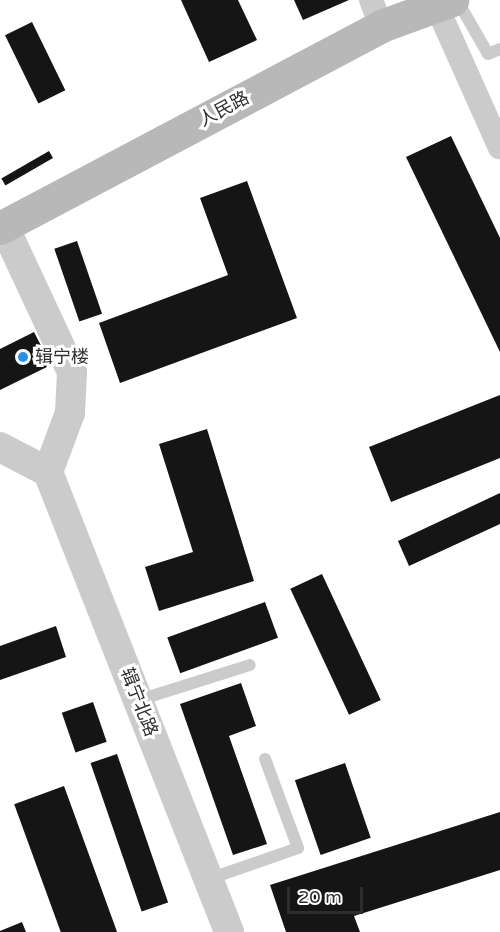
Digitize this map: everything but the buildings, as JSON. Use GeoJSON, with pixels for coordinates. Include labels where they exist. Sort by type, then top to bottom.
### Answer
{"type":"FeatureCollection","features":[{"type":"Feature","properties":{"kind":"main road","name":"人民路"},"geometry":{"type":"LineString","coordinates":[[2,227],[376,13],[449,2]]}},
{"type":"Feature","properties":{"kind":"street"},"geometry":{"type":"LineString","coordinates":[[449,2],[500,148]]}},
{"type":"Feature","properties":{"kind":"street"},"geometry":{"type":"LineString","coordinates":[[0,447],[48,472],[70,413],[72,372],[2,227]]}},
{"type":"Feature","properties":{"kind":"street"},"geometry":{"type":"LineString","coordinates":[[0,274],[22,282],[34,290]]}},
{"type":"Feature","properties":{"kind":"street","name":"辑宁北路"},"geometry":{"type":"LineString","coordinates":[[48,472],[229,932]]}},
{"type":"Feature","properties":{"kind":"lane"},"geometry":{"type":"LineString","coordinates":[[449,2],[488,54],[500,49]]}},
{"type":"Feature","properties":{"kind":"lane"},"geometry":{"type":"LineString","coordinates":[[139,700],[250,665]]}},
{"type":"Feature","properties":{"kind":"lane"},"geometry":{"type":"LineString","coordinates":[[208,879],[298,848],[265,759]]}},
{"type":"Feature","properties":{"kind":"place","name":"辑宁楼"},"geometry":{"type":"Point","coordinates":[23,357]}}]}
